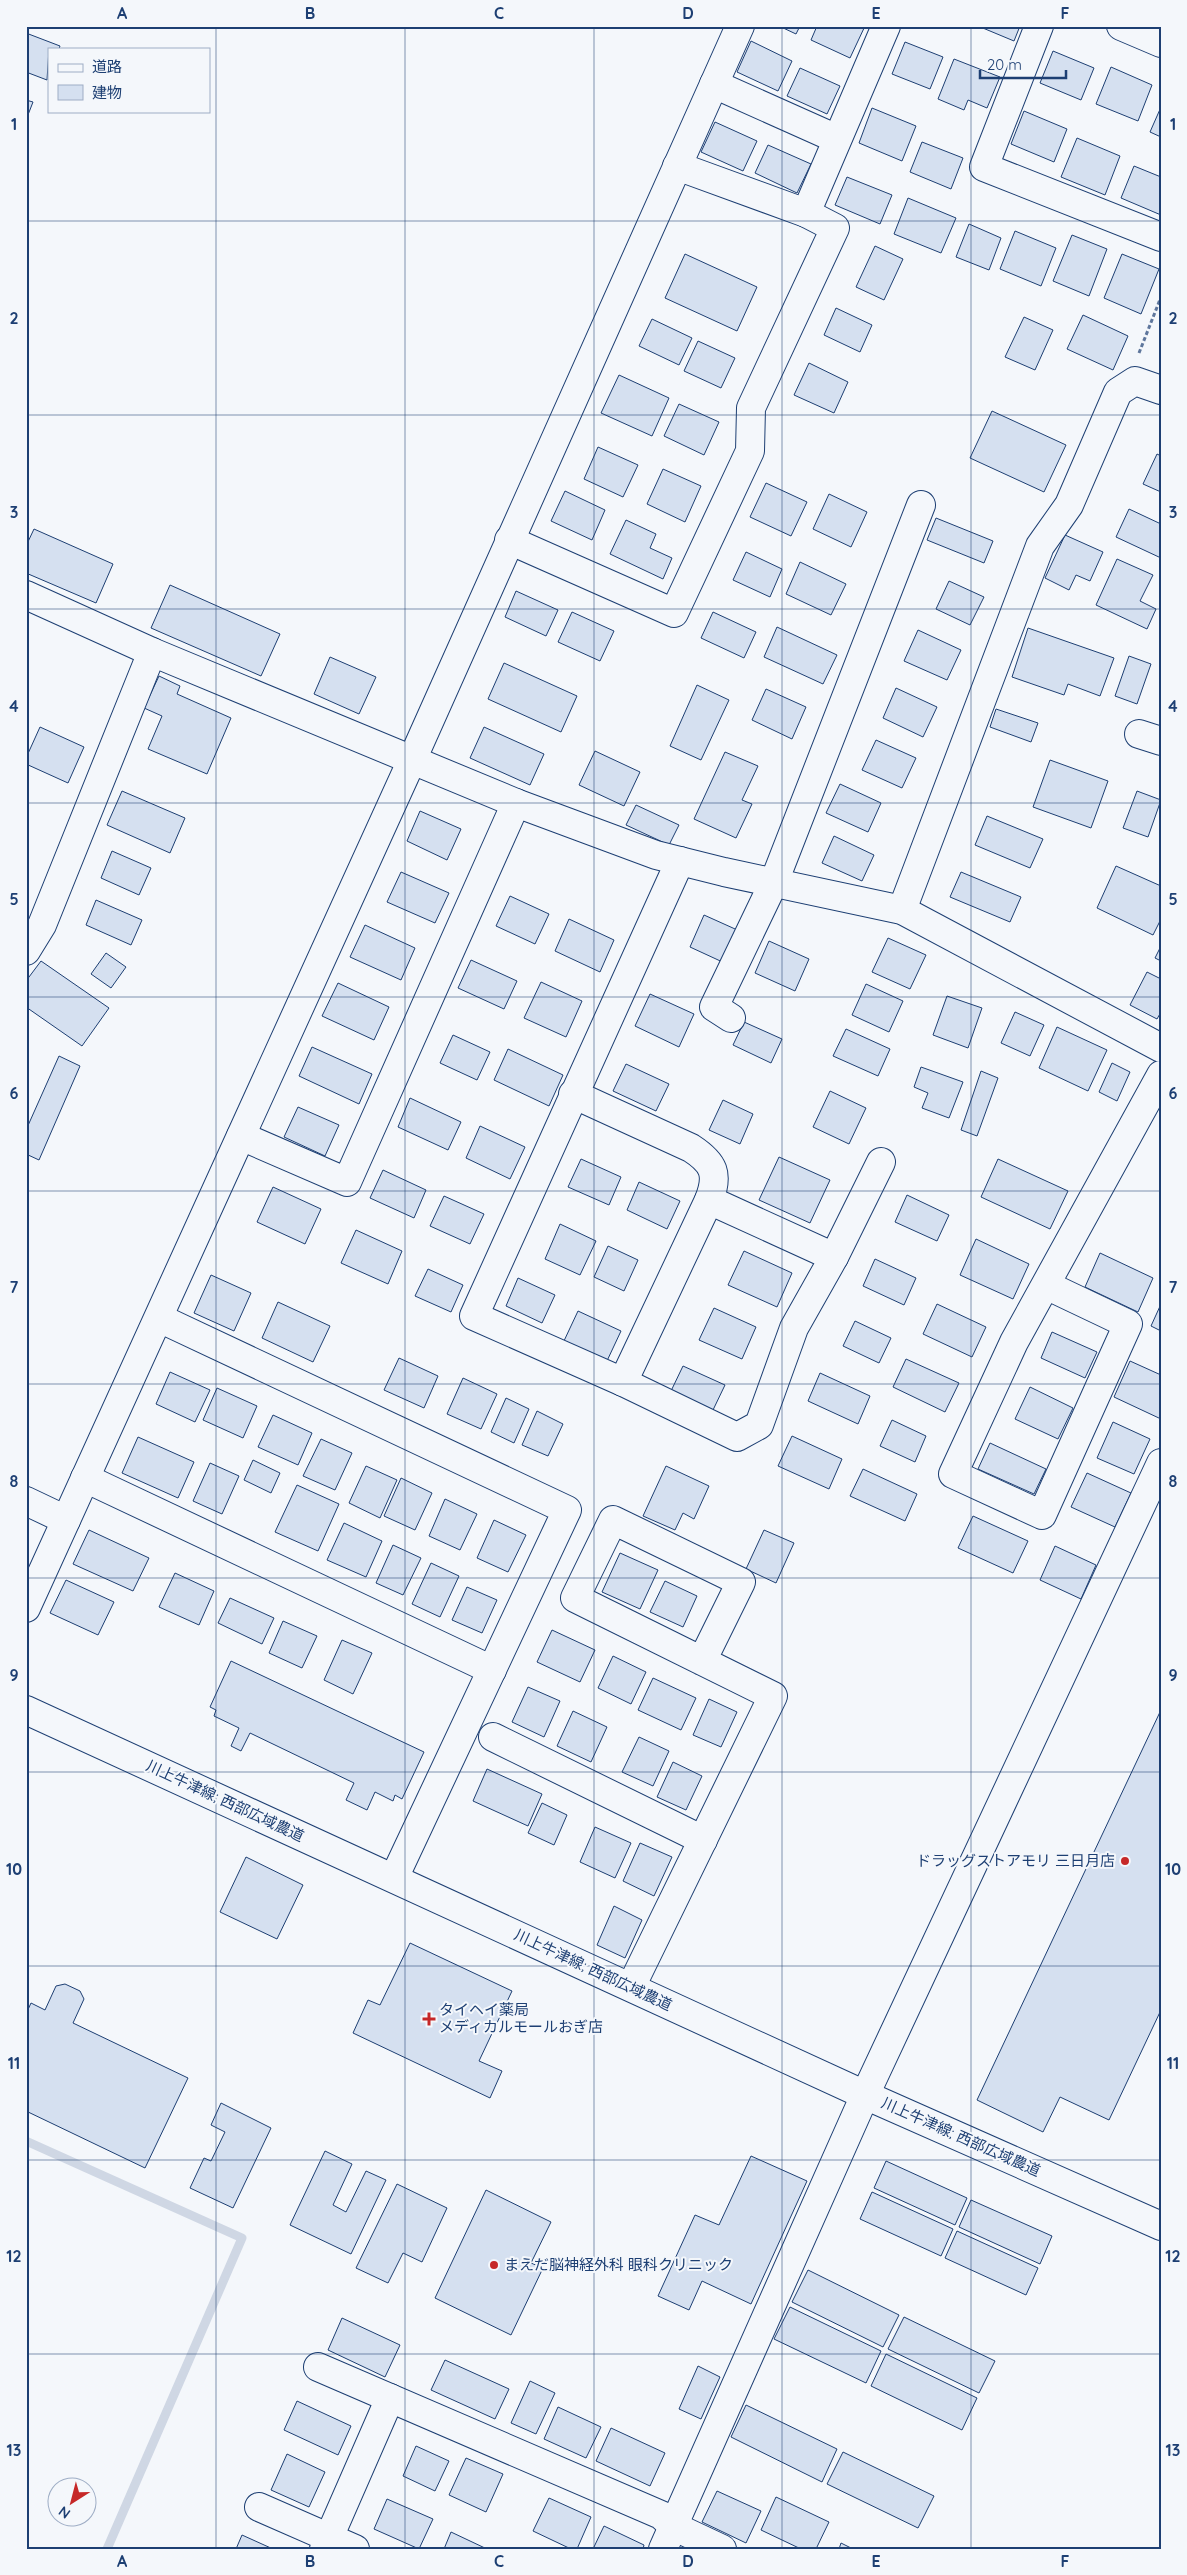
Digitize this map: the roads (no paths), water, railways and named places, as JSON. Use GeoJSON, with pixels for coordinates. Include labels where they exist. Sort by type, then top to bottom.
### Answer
{"type":"FeatureCollection","features":[{"type":"Feature","properties":{"kind":"street"},"geometry":{"type":"LineString","coordinates":[[26,1608],[412,760],[740,26]]}},
{"type":"Feature","properties":{"kind":"street"},"geometry":{"type":"LineString","coordinates":[[806,214],[886,26]]}},
{"type":"Feature","properties":{"kind":"street"},"geometry":{"type":"LineString","coordinates":[[1039,26],[984,167],[1161,237]]}},
{"type":"Feature","properties":{"kind":"street"},"geometry":{"type":"LineString","coordinates":[[1121,26],[1161,43]]}},
{"type":"Feature","properties":{"kind":"street"},"geometry":{"type":"LineString","coordinates":[[714,84],[838,139]]}},
{"type":"Feature","properties":{"kind":"street"},"geometry":{"type":"LineString","coordinates":[[509,540],[674,613],[750,451],[751,408],[835,228],[806,214],[677,166]]}},
{"type":"Feature","properties":{"kind":"street"},"geometry":{"type":"LineString","coordinates":[[902,910],[1040,546],[1069,505],[1118,392],[1148,385]]}},
{"type":"Feature","properties":{"kind":"street"},"geometry":{"type":"LineString","coordinates":[[731,1018],[714,1007],[774,882],[921,505]]}},
{"type":"Feature","properties":{"kind":"street"},"geometry":{"type":"LineString","coordinates":[[26,595],[152,652],[516,803],[656,855],[902,910],[1160,1045]]}},
{"type":"Feature","properties":{"kind":"street"},"geometry":{"type":"LineString","coordinates":[[26,951],[42,925],[152,652]]}},
{"type":"Feature","properties":{"kind":"street"},"geometry":{"type":"LineString","coordinates":[[241,1136],[347,1182],[516,803]]}},
{"type":"Feature","properties":{"kind":"street"},"geometry":{"type":"LineString","coordinates":[[680,861],[474,1316],[624,1382],[736,1437],[759,1425],[794,1328],[834,1257],[880,1162]]}},
{"type":"Feature","properties":{"kind":"street"},"geometry":{"type":"LineString","coordinates":[[1046,1285],[1128,1324],[1042,1515],[953,1474],[1014,1342],[1161,1075]]}},
{"type":"Feature","properties":{"kind":"street"},"geometry":{"type":"LineString","coordinates":[[573,1094],[691,1148],[706,1158],[713,1170],[715,1184],[709,1200],[624,1382]]}},
{"type":"Feature","properties":{"kind":"street"},"geometry":{"type":"LineString","coordinates":[[709,1200],[834,1257]]}},
{"type":"Feature","properties":{"kind":"street"},"geometry":{"type":"LineString","coordinates":[[159,1318],[567,1510],[394,1878]]}},
{"type":"Feature","properties":{"kind":"street"},"geometry":{"type":"LineString","coordinates":[[668,2537],[865,2095],[1161,1462]]}},
{"type":"Feature","properties":{"kind":"street"},"geometry":{"type":"LineString","coordinates":[[86,1478],[492,1670]]}},
{"type":"Feature","properties":{"kind":"street"},"geometry":{"type":"LineString","coordinates":[[26,1501],[66,1520]]}},
{"type":"Feature","properties":{"kind":"street"},"geometry":{"type":"LineString","coordinates":[[631,1987],[773,1696],[702,1661],[575,1598],[613,1520],[741,1582],[702,1661]]}},
{"type":"Feature","properties":{"kind":"street","name":"川上牛津線; 西部広域農道"},"geometry":{"type":"LineString","coordinates":[[26,1710],[865,2095],[1161,2226]]}},
{"type":"Feature","properties":{"kind":"street"},"geometry":{"type":"LineString","coordinates":[[493,1737],[703,1840]]}},
{"type":"Feature","properties":{"kind":"street"},"geometry":{"type":"LineString","coordinates":[[318,2367],[661,2515],[668,2537]]}},
{"type":"Feature","properties":{"kind":"street"},"geometry":{"type":"LineString","coordinates":[[326,2543],[390,2398]]}},
{"type":"Feature","properties":{"kind":"street"},"geometry":{"type":"LineString","coordinates":[[259,2508],[326,2543],[355,2549]]}},
{"type":"Feature","properties":{"kind":"street"},"geometry":{"type":"LineString","coordinates":[[668,2537],[722,2549]]}},
{"type":"Feature","properties":{"kind":"waterway"},"geometry":{"type":"LineString","coordinates":[[26,2141],[242,2238],[107,2549]]}},
{"type":"Feature","properties":{"kind":"place","name":"ドラッグストアモリ 三日月店"},"geometry":{"type":"Point","coordinates":[1125,1861]}},
{"type":"Feature","properties":{"kind":"place","name":"タイヘイ薬局 メディカルモールおぎ店"},"geometry":{"type":"Point","coordinates":[429,2019]}},
{"type":"Feature","properties":{"kind":"place","name":"まえだ脳神経外科 眼科クリニック"},"geometry":{"type":"Point","coordinates":[494,2265]}}]}
